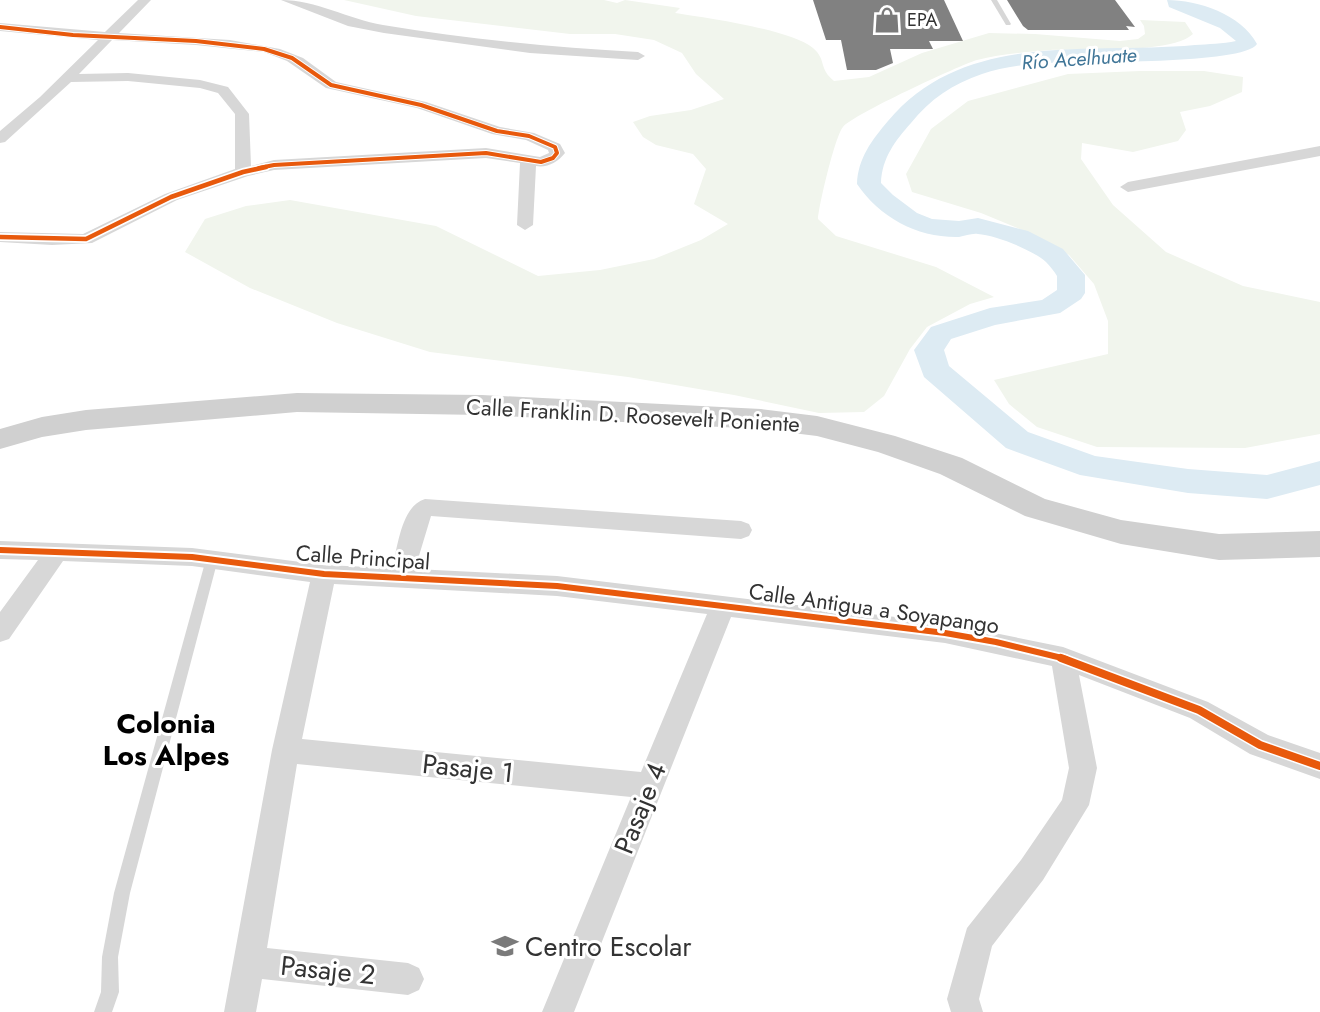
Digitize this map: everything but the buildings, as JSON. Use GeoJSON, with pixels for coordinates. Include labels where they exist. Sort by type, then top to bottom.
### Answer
{"type":"FeatureCollection","features":[{"type":"Feature","properties":{"kind":"main road","name":"Calle Franklin D. Roosevelt Poniente"},"geometry":{"type":"LineString","coordinates":[[0,439],[38,428],[140,414],[248,404],[304,402],[386,402],[761,419],[826,428],[885,443],[951,466],[1036,508],[1121,532],[1220,547],[1320,544]]}},
{"type":"Feature","properties":{"kind":"street"},"geometry":{"type":"LineString","coordinates":[[0,139],[45,100],[145,0]]}},
{"type":"Feature","properties":{"kind":"street"},"geometry":{"type":"LineString","coordinates":[[287,0],[352,23],[384,29],[530,49],[638,56]]}},
{"type":"Feature","properties":{"kind":"street"},"geometry":{"type":"LineString","coordinates":[[0,27],[33,33],[108,35],[235,45],[284,54],[297,60],[321,80],[331,85],[421,105],[497,131],[529,136],[555,147],[557,153],[553,158],[541,162],[486,153],[274,165],[243,172],[171,197],[86,238],[52,240],[0,237]]}},
{"type":"Feature","properties":{"kind":"street"},"geometry":{"type":"LineString","coordinates":[[65,78],[128,77],[200,84],[223,90],[242,114],[243,172]]}},
{"type":"Feature","properties":{"kind":"street"},"geometry":{"type":"LineString","coordinates":[[1128,187],[1320,151]]}},
{"type":"Feature","properties":{"kind":"street"},"geometry":{"type":"LineString","coordinates":[[525,225],[528,161]]}},
{"type":"Feature","properties":{"kind":"street"},"geometry":{"type":"LineString","coordinates":[[401,578],[417,518],[425,507],[741,530]]}},
{"type":"Feature","properties":{"kind":"street","name":"Calle Principal"},"geometry":{"type":"LineString","coordinates":[[0,550],[212,559],[324,574],[557,586],[723,605]]}},
{"type":"Feature","properties":{"kind":"street"},"geometry":{"type":"LineString","coordinates":[[0,632],[57,552]]}},
{"type":"Feature","properties":{"kind":"street"},"geometry":{"type":"LineString","coordinates":[[240,1012],[286,750],[324,574]]}},
{"type":"Feature","properties":{"kind":"street","name":"Calle Antigua a Soyapango"},"geometry":{"type":"LineString","coordinates":[[723,605],[945,633],[1063,658],[1199,710],[1260,745],[1320,766]]}},
{"type":"Feature","properties":{"kind":"street","name":"Pasaje 4"},"geometry":{"type":"LineString","coordinates":[[558,1012],[723,605]]}},
{"type":"Feature","properties":{"kind":"street"},"geometry":{"type":"LineString","coordinates":[[967,1012],[963,999],[978,939],[1032,870],[1075,805],[1083,768],[1063,658]]}},
{"type":"Feature","properties":{"kind":"street","name":"Pasaje 1"},"geometry":{"type":"LineString","coordinates":[[286,750],[649,786]]}},
{"type":"Feature","properties":{"kind":"street","name":"Pasaje 2"},"geometry":{"type":"LineString","coordinates":[[249,962],[408,979]]}},
{"type":"Feature","properties":{"kind":"lane"},"geometry":{"type":"LineString","coordinates":[[994,0],[1008,24]]}},
{"type":"Feature","properties":{"kind":"lane"},"geometry":{"type":"LineString","coordinates":[[103,1012],[110,992],[110,957],[122,893],[212,559]]}},
{"type":"Feature","properties":{"kind":"shaded area"},"geometry":{"type":"Polygon","coordinates":[[[344,0],[604,0],[617,3],[625,0],[680,8],[675,13],[747,25],[801,41],[817,52],[826,72],[834,81],[869,77],[922,53],[989,33],[1035,34],[1120,41],[1138,39],[1145,34],[1140,20],[1185,22],[1193,34],[1166,45],[1147,48],[1050,50],[977,60],[865,112],[843,127],[832,156],[818,219],[836,236],[936,267],[994,297],[970,304],[927,327],[910,349],[884,396],[864,412],[819,413],[734,395],[628,377],[430,352],[337,323],[250,288],[185,252],[205,219],[246,206],[290,200],[436,226],[538,276],[600,270],[654,259],[701,240],[728,224],[694,204],[706,169],[693,154],[656,145],[643,137],[633,122],[650,116],[691,110],[724,99],[696,74],[682,53],[654,40],[615,34],[570,34],[416,16],[344,0]]]}},
{"type":"Feature","properties":{"kind":"shaded area"},"geometry":{"type":"Polygon","coordinates":[[[1204,71],[1243,77],[1242,92],[1210,106],[1180,112],[1186,130],[1178,141],[1133,152],[1082,143],[1081,159],[1113,205],[1166,252],[1243,286],[1320,302],[1320,434],[1245,448],[1097,447],[1037,427],[1009,404],[994,380],[1108,354],[1108,321],[1094,284],[1069,255],[1034,235],[981,213],[912,192],[906,174],[931,129],[968,101],[1068,74],[1204,71]]]}},
{"type":"Feature","properties":{"kind":"waterway","name":"Río Acelhuate"},"geometry":{"type":"LineString","coordinates":[[1176,0],[1176,3],[1227,24],[1243,36],[1247,44],[1235,48],[1159,54],[1024,59],[976,69],[935,88],[904,116],[874,156],[870,167],[869,184],[884,200],[908,218],[927,226],[959,229],[978,226],[1019,237],[1054,255],[1071,275],[1071,293],[1050,307],[990,317],[941,333],[929,350],[935,370],[1017,440],[1092,467],[1188,481],[1267,487],[1320,473]]}},
{"type":"Feature","properties":{"kind":"cycle path"},"geometry":{"type":"LineString","coordinates":[[0,27],[73,35],[196,41],[275,51],[292,58],[331,85],[421,105],[497,131],[529,136],[555,147],[557,153],[553,158],[541,162],[486,153],[274,165],[243,172],[171,197],[86,239],[0,237]]}},
{"type":"Feature","properties":{"kind":"cycle path"},"geometry":{"type":"LineString","coordinates":[[0,550],[192,557],[324,574],[557,586],[945,633],[1063,658],[1199,710],[1260,745],[1320,766]]}},
{"type":"Feature","properties":{"kind":"place","name":"EPA"},"geometry":{"type":"Point","coordinates":[887,20]}},
{"type":"Feature","properties":{"kind":"place","name":"Centro Escolar"},"geometry":{"type":"Point","coordinates":[505,946]}},
{"type":"Feature","properties":{"kind":"district","name":"Colonia Los Alpes"},"geometry":{"type":"Point","coordinates":[166,739]}}]}
